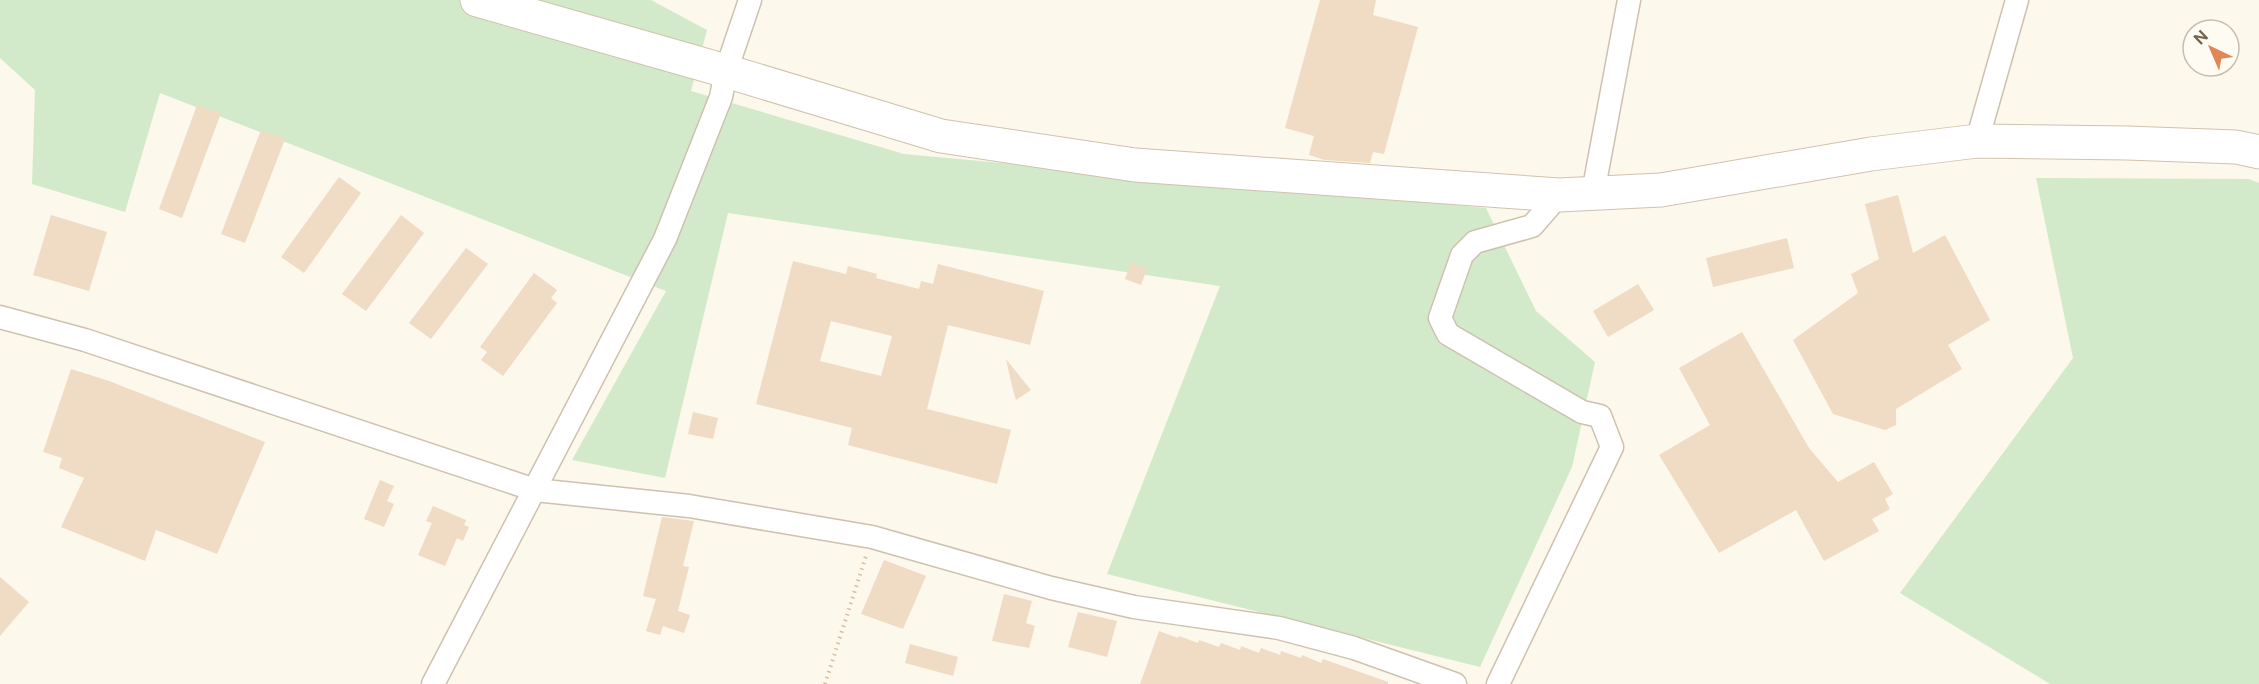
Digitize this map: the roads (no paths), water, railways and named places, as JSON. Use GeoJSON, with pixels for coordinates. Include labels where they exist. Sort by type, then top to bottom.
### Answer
{"type":"FeatureCollection","features":[{"type":"Feature","properties":{"kind":"street"},"geometry":{"type":"LineString","coordinates":[[477,0],[726,71],[941,136],[1135,165],[1559,195],[1661,190],[1871,154],[1977,141],[2236,147],[2259,152]]}},
{"type":"Feature","properties":{"kind":"street"},"geometry":{"type":"LineString","coordinates":[[433,684],[665,239],[721,97],[726,71],[750,0]]}},
{"type":"Feature","properties":{"kind":"street"},"geometry":{"type":"LineString","coordinates":[[1593,193],[1629,0]]}},
{"type":"Feature","properties":{"kind":"street"},"geometry":{"type":"LineString","coordinates":[[1977,141],[2017,0]]}},
{"type":"Feature","properties":{"kind":"street"},"geometry":{"type":"LineString","coordinates":[[1498,684],[1612,447],[1600,416],[1582,412],[1448,334],[1440,318],[1462,255],[1474,242],[1533,226],[1559,195]]}},
{"type":"Feature","properties":{"kind":"street"},"geometry":{"type":"LineString","coordinates":[[0,317],[85,340],[535,490],[689,506],[872,537],[1072,593],[1134,606],[1279,628],[1354,648],[1455,684]]}}]}
